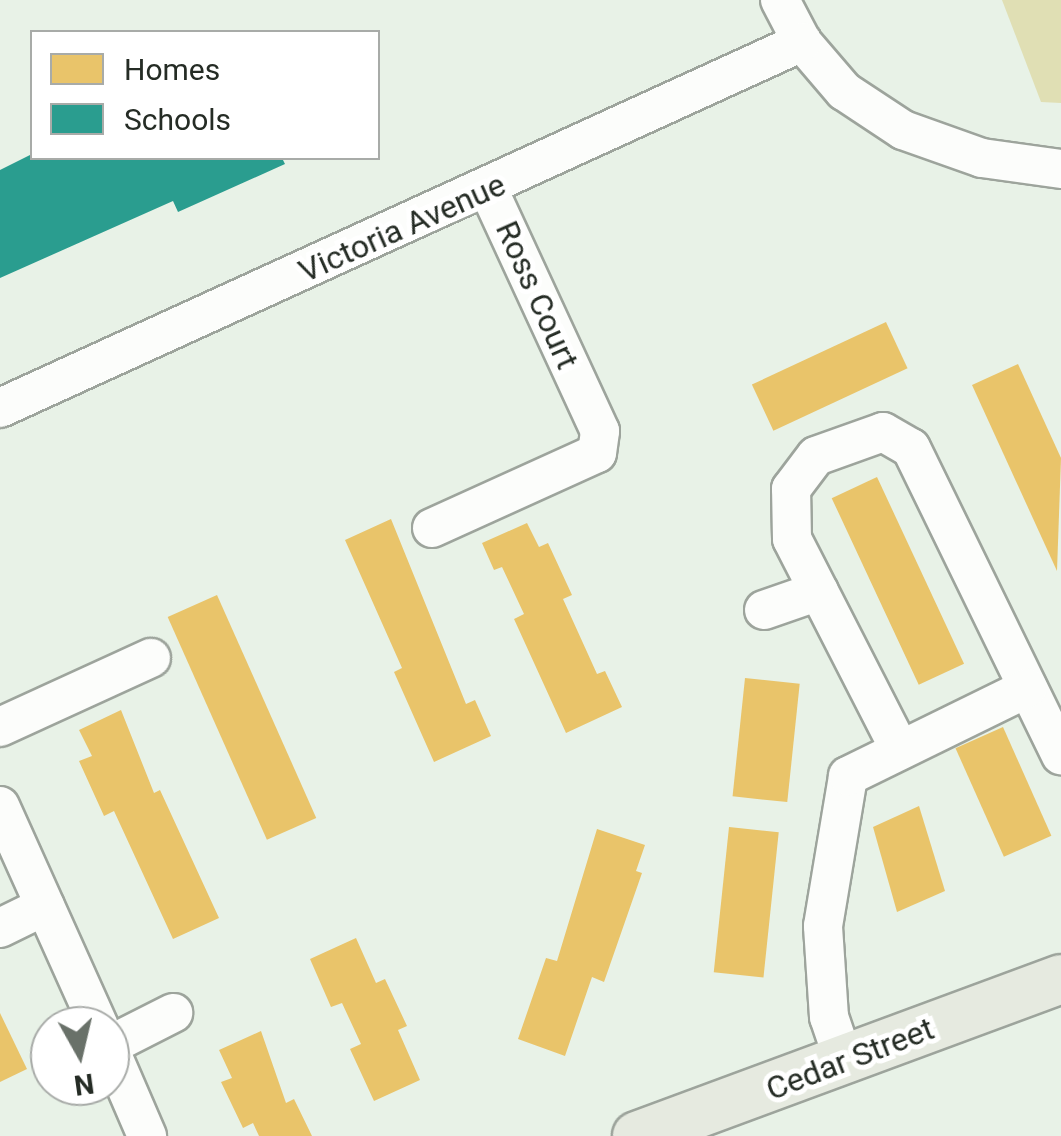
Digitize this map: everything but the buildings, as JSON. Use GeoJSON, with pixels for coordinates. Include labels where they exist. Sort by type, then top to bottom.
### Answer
{"type":"FeatureCollection","features":[{"type":"Feature","properties":{"kind":"main road","name":"Cedar Street"},"geometry":{"type":"LineString","coordinates":[[637,1136],[706,1126],[844,1061],[1061,979]]}},
{"type":"Feature","properties":{"kind":"street"},"geometry":{"type":"LineString","coordinates":[[780,0],[802,42],[844,92],[903,130],[982,158],[1061,169]]}},
{"type":"Feature","properties":{"kind":"street","name":"Victoria Avenue"},"geometry":{"type":"LineString","coordinates":[[0,408],[488,190],[802,42]]}},
{"type":"Feature","properties":{"kind":"street","name":"Ross Court"},"geometry":{"type":"LineString","coordinates":[[432,528],[597,452],[600,431],[488,190]]}},
{"type":"Feature","properties":{"kind":"street"},"geometry":{"type":"LineString","coordinates":[[900,750],[792,539],[791,489],[816,456],[884,432],[911,448],[1061,756]]}},
{"type":"Feature","properties":{"kind":"street"},"geometry":{"type":"LineString","coordinates":[[764,610],[819,591]]}},
{"type":"Feature","properties":{"kind":"street"},"geometry":{"type":"LineString","coordinates":[[0,727],[151,658]]}},
{"type":"Feature","properties":{"kind":"street"},"geometry":{"type":"LineString","coordinates":[[844,1061],[829,1017],[823,926],[848,776],[1028,688]]}},
{"type":"Feature","properties":{"kind":"street"},"geometry":{"type":"LineString","coordinates":[[0,806],[90,1006]]}},
{"type":"Feature","properties":{"kind":"street"},"geometry":{"type":"LineString","coordinates":[[0,928],[45,906]]}},
{"type":"Feature","properties":{"kind":"street"},"geometry":{"type":"LineString","coordinates":[[130,1037],[173,1014]]}},
{"type":"Feature","properties":{"kind":"street"},"geometry":{"type":"LineString","coordinates":[[130,1096],[147,1136]]}},
{"type":"Feature","properties":{"kind":"green space"},"geometry":{"type":"Polygon","coordinates":[[[1002,0],[1061,0],[1061,103],[1041,102],[1002,0]]]}}]}
